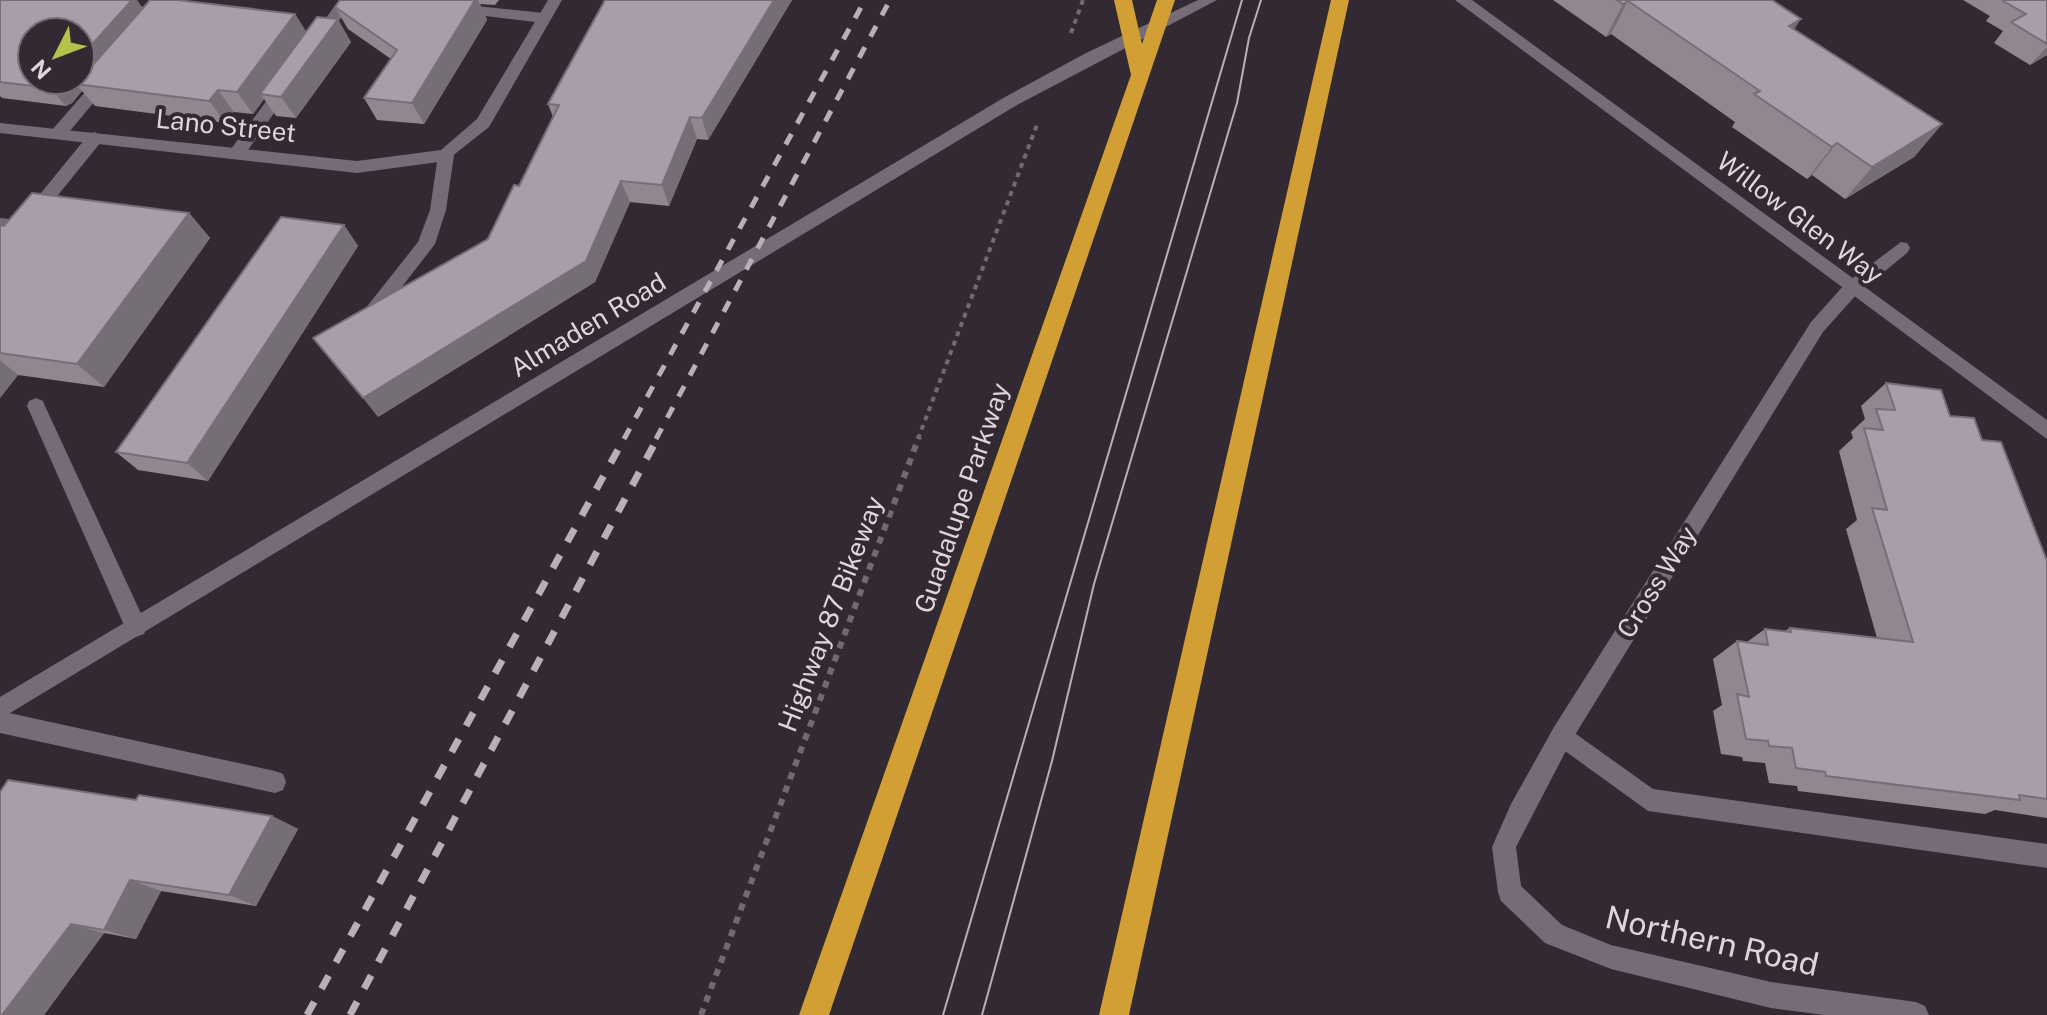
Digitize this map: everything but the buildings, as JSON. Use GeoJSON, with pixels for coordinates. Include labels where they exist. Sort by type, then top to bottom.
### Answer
{"type":"FeatureCollection","features":[{"type":"Feature","properties":{"kind":"highway"},"geometry":{"type":"LineString","coordinates":[[1123,0],[1139,73]]}},
{"type":"Feature","properties":{"kind":"highway","name":"Guadalupe Parkway"},"geometry":{"type":"LineString","coordinates":[[814,1015],[1166,0]]}},
{"type":"Feature","properties":{"kind":"highway"},"geometry":{"type":"LineString","coordinates":[[1114,1015],[1340,0]]}},
{"type":"Feature","properties":{"kind":"street"},"geometry":{"type":"LineString","coordinates":[[310,51],[347,0]]}},
{"type":"Feature","properties":{"kind":"street"},"geometry":{"type":"LineString","coordinates":[[371,314],[426,244],[438,210],[446,155],[483,123],[555,0]]}},
{"type":"Feature","properties":{"kind":"street","name":"Almaden Road"},"geometry":{"type":"LineString","coordinates":[[0,709],[1011,101],[1091,57],[1210,0]]}},
{"type":"Feature","properties":{"kind":"street","name":"Willow Glen Way"},"geometry":{"type":"LineString","coordinates":[[1462,0],[2047,431]]}},
{"type":"Feature","properties":{"kind":"street","name":"Willow Glen Way"},"geometry":{"type":"LineString","coordinates":[[1481,0],[1523,44]]}},
{"type":"Feature","properties":{"kind":"street"},"geometry":{"type":"LineString","coordinates":[[448,9],[544,18]]}},
{"type":"Feature","properties":{"kind":"street"},"geometry":{"type":"LineString","coordinates":[[58,134],[116,66]]}},
{"type":"Feature","properties":{"kind":"street"},"geometry":{"type":"LineString","coordinates":[[237,153],[291,77]]}},
{"type":"Feature","properties":{"kind":"street","name":"Lano Street"},"geometry":{"type":"LineString","coordinates":[[0,128],[357,167],[446,155]]}},
{"type":"Feature","properties":{"kind":"street"},"geometry":{"type":"LineString","coordinates":[[0,224],[23,227],[95,138]]}},
{"type":"Feature","properties":{"kind":"street","name":"Cross Way"},"geometry":{"type":"LineString","coordinates":[[1510,892],[1504,847],[1519,812],[1562,735],[1817,327],[1851,289],[1901,248]]}},
{"type":"Feature","properties":{"kind":"street"},"geometry":{"type":"LineString","coordinates":[[36,406],[136,627]]}},
{"type":"Feature","properties":{"kind":"street"},"geometry":{"type":"LineString","coordinates":[[0,722],[275,782]]}},
{"type":"Feature","properties":{"kind":"street"},"geometry":{"type":"LineString","coordinates":[[1562,735],[1648,800],[2047,856]]}},
{"type":"Feature","properties":{"kind":"street","name":"Northern Road"},"geometry":{"type":"LineString","coordinates":[[1510,892],[1554,934],[1611,957],[1773,1005],[1916,1015]]}},
{"type":"Feature","properties":{"kind":"path","name":"Highway 87 Bikeway"},"geometry":{"type":"LineString","coordinates":[[701,1015],[999,227]]}},
{"type":"Feature","properties":{"kind":"tram line"},"geometry":{"type":"LineString","coordinates":[[943,1015],[1242,0]]}},
{"type":"Feature","properties":{"kind":"tram line"},"geometry":{"type":"LineString","coordinates":[[982,1015],[1052,761],[1094,584],[1237,103],[1249,38],[1261,0]]}},
{"type":"Feature","properties":{"kind":"railway"},"geometry":{"type":"LineString","coordinates":[[624,439],[865,0]]}},
{"type":"Feature","properties":{"kind":"railway"},"geometry":{"type":"LineString","coordinates":[[656,439],[890,0]]}},
{"type":"Feature","properties":{"kind":"railway"},"geometry":{"type":"LineString","coordinates":[[307,1015],[625,437]]}},
{"type":"Feature","properties":{"kind":"railway"},"geometry":{"type":"LineString","coordinates":[[350,1015],[658,437]]}}]}
